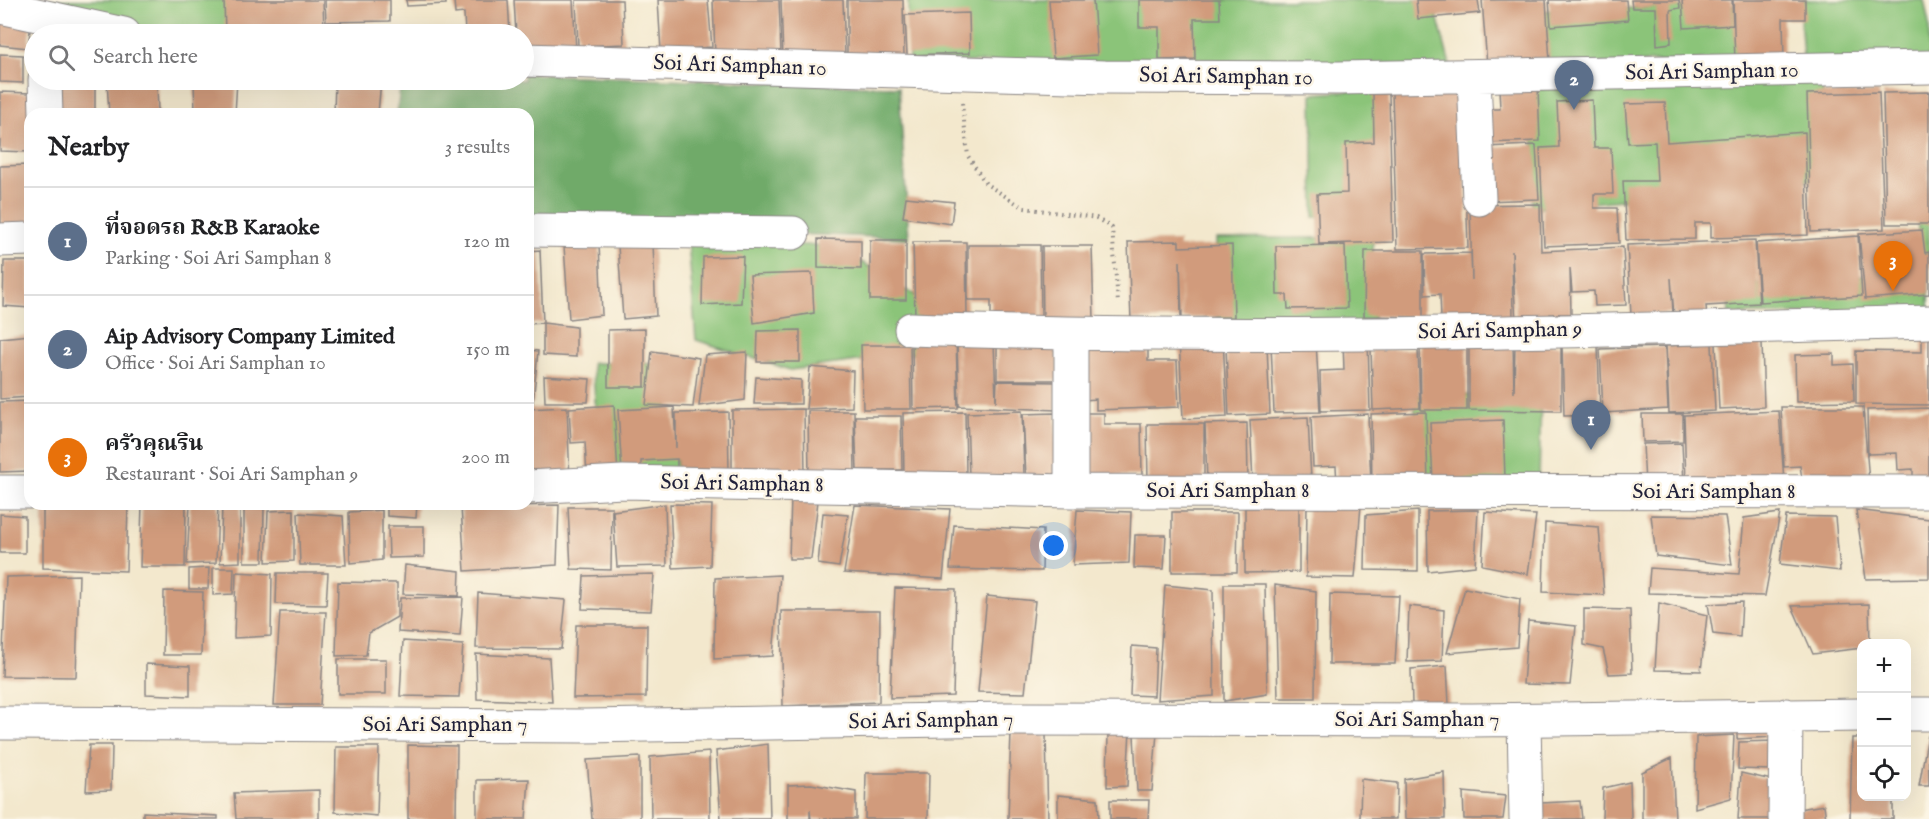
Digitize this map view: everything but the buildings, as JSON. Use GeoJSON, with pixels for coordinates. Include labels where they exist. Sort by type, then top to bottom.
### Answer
{"type":"FeatureCollection","features":[{"type":"Feature","properties":{"kind":"street"},"geometry":{"type":"LineString","coordinates":[[0,7],[40,24]]}},
{"type":"Feature","properties":{"kind":"street","name":"Soi Ari Samphan 10"},"geometry":{"type":"LineString","coordinates":[[534,60],[1105,77],[1474,77],[1929,67]]}},
{"type":"Feature","properties":{"kind":"street"},"geometry":{"type":"LineString","coordinates":[[1474,77],[1479,199]]}},
{"type":"Feature","properties":{"kind":"street"},"geometry":{"type":"LineString","coordinates":[[45,90],[46,108]]}},
{"type":"Feature","properties":{"kind":"street"},"geometry":{"type":"LineString","coordinates":[[534,230],[794,233]]}},
{"type":"Feature","properties":{"kind":"street"},"geometry":{"type":"LineString","coordinates":[[0,240],[24,239]]}},
{"type":"Feature","properties":{"kind":"street","name":"Soi Ari Samphan 9"},"geometry":{"type":"LineString","coordinates":[[911,329],[1071,335],[1344,334],[1929,322]]}},
{"type":"Feature","properties":{"kind":"street"},"geometry":{"type":"LineString","coordinates":[[1071,335],[1071,491]]}},
{"type":"Feature","properties":{"kind":"street","name":"Soi Ari Samphan 8"},"geometry":{"type":"LineString","coordinates":[[534,487],[623,482],[1071,491],[1929,492]]}},
{"type":"Feature","properties":{"kind":"street"},"geometry":{"type":"LineString","coordinates":[[0,492],[24,492]]}},
{"type":"Feature","properties":{"kind":"street"},"geometry":{"type":"LineString","coordinates":[[1911,714],[1929,714]]}},
{"type":"Feature","properties":{"kind":"street","name":"Soi Ari Samphan 7"},"geometry":{"type":"LineString","coordinates":[[0,723],[585,726],[1007,719],[1524,720],[1857,715]]}},
{"type":"Feature","properties":{"kind":"street"},"geometry":{"type":"LineString","coordinates":[[1785,819],[1786,716]]}},
{"type":"Feature","properties":{"kind":"street"},"geometry":{"type":"LineString","coordinates":[[1524,720],[1526,819]]}},
{"type":"Feature","properties":{"kind":"path"},"geometry":{"type":"LineString","coordinates":[[959,72],[968,156],[986,184],[1024,207],[1096,218],[1112,228],[1119,335]]}},
{"type":"Feature","properties":{"kind":"green space"},"geometry":{"type":"Polygon","coordinates":[[[37,0],[242,0],[243,24],[107,24],[37,0]]]}},
{"type":"Feature","properties":{"kind":"green space"},"geometry":{"type":"Polygon","coordinates":[[[908,0],[1433,0],[1451,69],[909,61],[908,0]]]}},
{"type":"Feature","properties":{"kind":"green space"},"geometry":{"type":"Polygon","coordinates":[[[1799,0],[1924,0],[1929,25],[1929,65],[1804,71],[1799,0]]]}},
{"type":"Feature","properties":{"kind":"green space"},"geometry":{"type":"Polygon","coordinates":[[[1741,5],[1745,59],[1543,66],[1536,11],[1741,5]]]}},
{"type":"Feature","properties":{"kind":"green space"},"geometry":{"type":"Polygon","coordinates":[[[534,74],[899,87],[909,238],[534,225],[534,108],[398,108],[400,90],[534,90],[534,74]]]}},
{"type":"Feature","properties":{"kind":"green space"},"geometry":{"type":"Polygon","coordinates":[[[1822,78],[1828,179],[1532,209],[1535,89],[1822,78]]]}},
{"type":"Feature","properties":{"kind":"green space"},"geometry":{"type":"Polygon","coordinates":[[[1379,89],[1366,219],[1314,217],[1312,94],[1379,89]]]}},
{"type":"Feature","properties":{"kind":"green space"},"geometry":{"type":"Polygon","coordinates":[[[1929,215],[1929,313],[1729,314],[1727,286],[1917,272],[1918,216],[1929,215]]]}},
{"type":"Feature","properties":{"kind":"green space"},"geometry":{"type":"Polygon","coordinates":[[[1373,237],[1374,325],[1218,324],[1216,239],[1373,237]]]}},
{"type":"Feature","properties":{"kind":"green space"},"geometry":{"type":"Polygon","coordinates":[[[688,241],[836,246],[918,297],[924,352],[790,370],[696,340],[688,241]]]}},
{"type":"Feature","properties":{"kind":"green space"},"geometry":{"type":"Polygon","coordinates":[[[592,363],[662,364],[678,473],[601,471],[592,363]]]}},
{"type":"Feature","properties":{"kind":"green space"},"geometry":{"type":"Polygon","coordinates":[[[1541,394],[1539,485],[1426,487],[1413,396],[1541,394]]]}},
{"type":"Feature","properties":{"kind":"place","name":"Aip Advisory Company Limited"},"geometry":{"type":"Point","coordinates":[1574,110]}},
{"type":"Feature","properties":{"kind":"place","name":"ครัวคุณริน"},"geometry":{"type":"Point","coordinates":[1893,291]}},
{"type":"Feature","properties":{"kind":"place","name":"ที่จอดรถ R&B Karaoke"},"geometry":{"type":"Point","coordinates":[1591,450]}}]}
